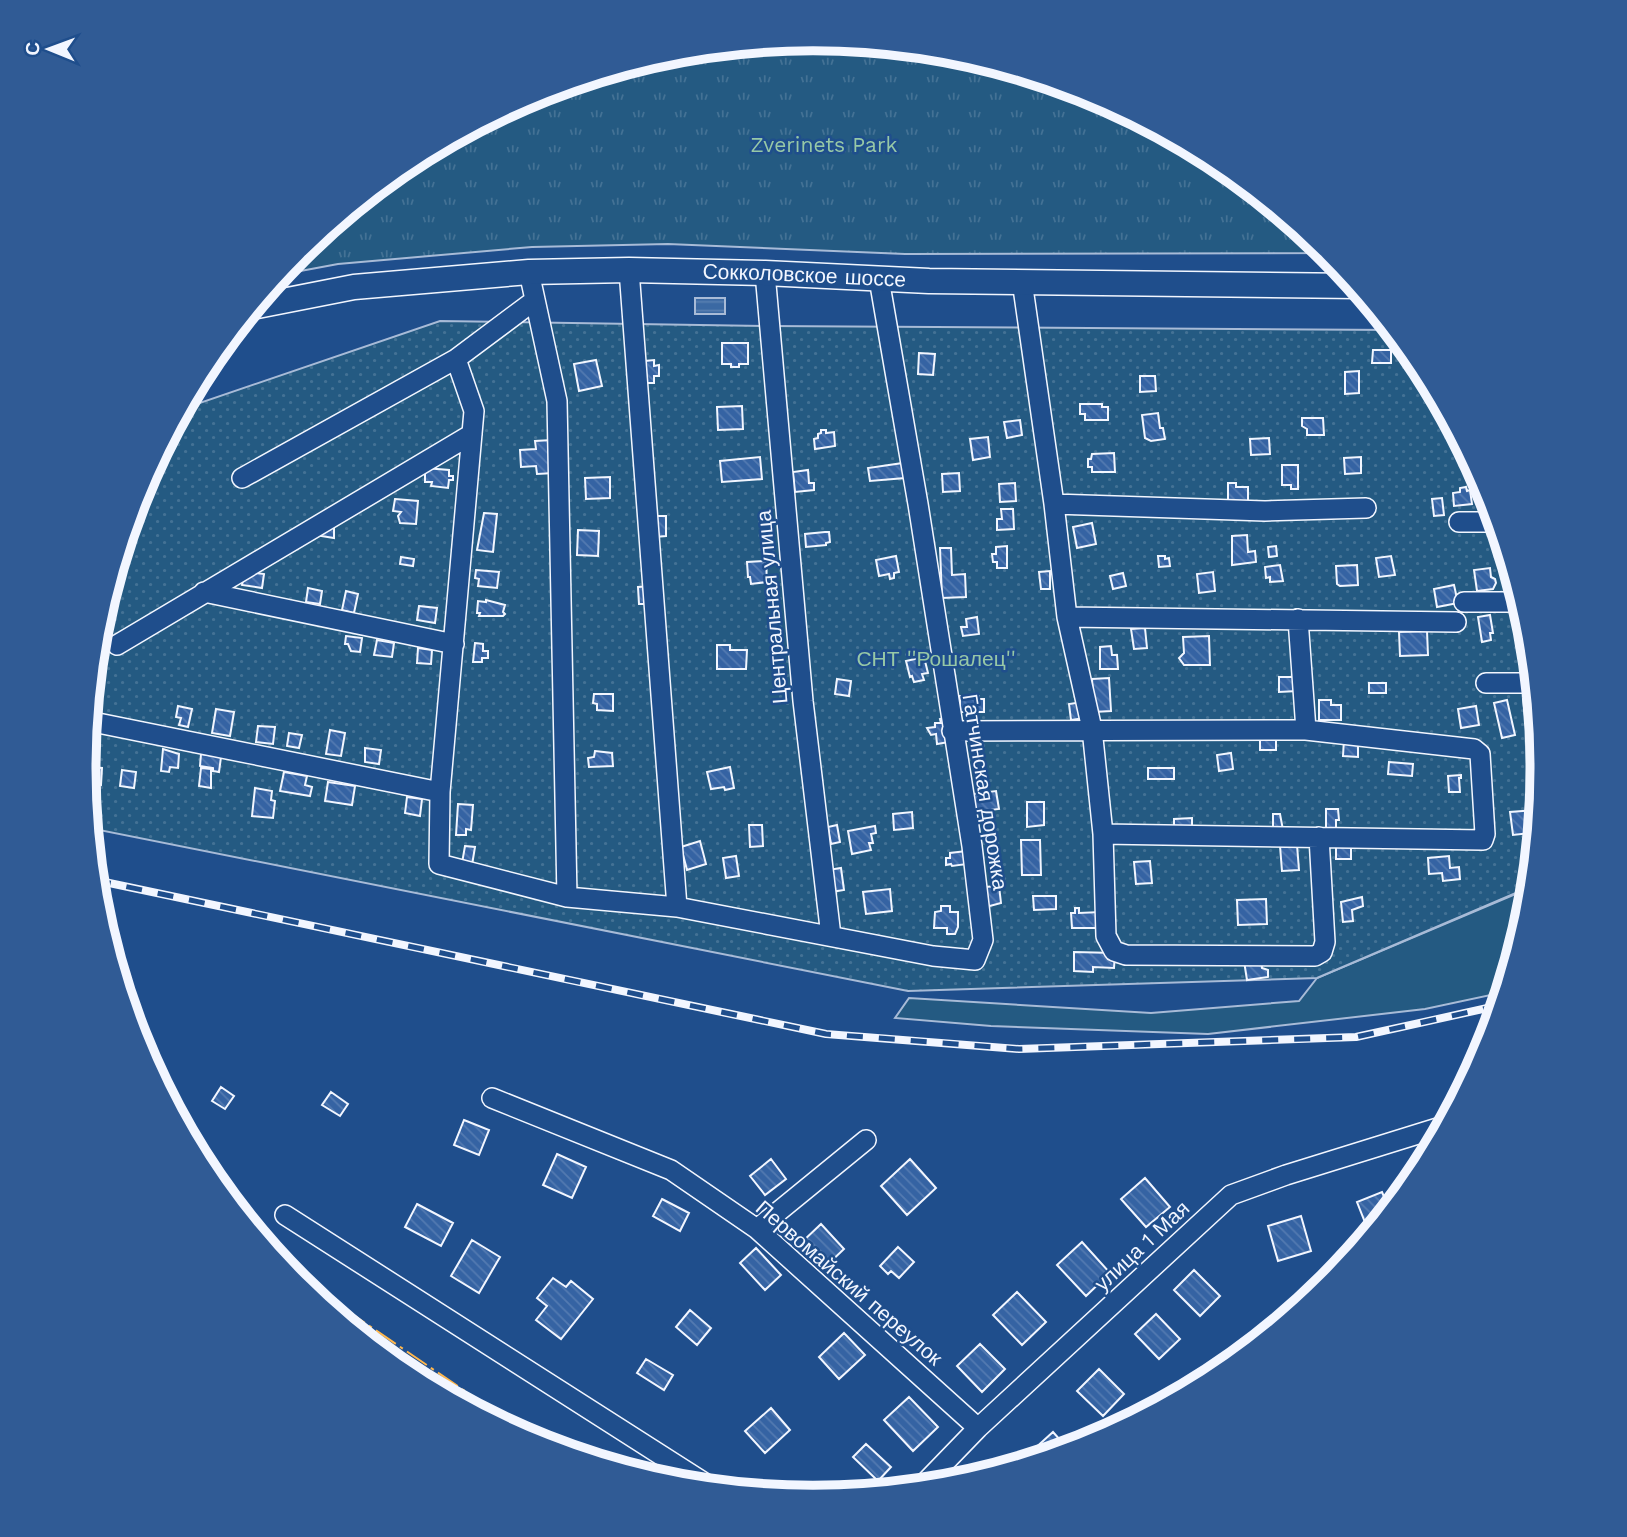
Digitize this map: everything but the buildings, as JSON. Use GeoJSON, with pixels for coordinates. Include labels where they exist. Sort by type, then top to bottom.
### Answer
{"type":"FeatureCollection","features":[{"type":"Feature","properties":{"kind":"main road","name":"Сокколовское шоссе"},"geometry":{"type":"LineString","coordinates":[[267,304],[354,286],[529,272],[629,270],[879,279],[1344,286]]}},
{"type":"Feature","properties":{"kind":"street"},"geometry":{"type":"LineString","coordinates":[[629,270],[677,907]]}},
{"type":"Feature","properties":{"kind":"street"},"geometry":{"type":"LineString","coordinates":[[529,272],[557,401],[567,897]]}},
{"type":"Feature","properties":{"kind":"street","name":"Центральная улица"},"geometry":{"type":"LineString","coordinates":[[765,273],[802,687],[831,936]]}},
{"type":"Feature","properties":{"kind":"street","name":"Гатчинская дорожка"},"geometry":{"type":"LineString","coordinates":[[831,936],[933,956],[975,960],[984,940],[972,846],[918,504],[879,279]]}},
{"type":"Feature","properties":{"kind":"street"},"geometry":{"type":"LineString","coordinates":[[1022,281],[1055,504],[1067,617],[1092,729],[1103,834],[1106,936],[1114,951],[1126,956],[1315,956],[1322,952],[1325,942],[1320,837]]}},
{"type":"Feature","properties":{"kind":"street"},"geometry":{"type":"LineString","coordinates":[[242,478],[456,359],[535,300]]}},
{"type":"Feature","properties":{"kind":"street"},"geometry":{"type":"LineString","coordinates":[[456,359],[474,411],[440,792],[439,864],[567,897],[677,907],[831,936]]}},
{"type":"Feature","properties":{"kind":"street"},"geometry":{"type":"LineString","coordinates":[[117,645],[472,433]]}},
{"type":"Feature","properties":{"kind":"street"},"geometry":{"type":"LineString","coordinates":[[1055,504],[1265,511],[1366,508]]}},
{"type":"Feature","properties":{"kind":"street"},"geometry":{"type":"LineString","coordinates":[[1460,523],[1487,522]]}},
{"type":"Feature","properties":{"kind":"street"},"geometry":{"type":"LineString","coordinates":[[204,592],[454,644]]}},
{"type":"Feature","properties":{"kind":"street"},"geometry":{"type":"LineString","coordinates":[[1464,602],[1511,602]]}},
{"type":"Feature","properties":{"kind":"street"},"geometry":{"type":"LineString","coordinates":[[1067,617],[1456,622]]}},
{"type":"Feature","properties":{"kind":"street"},"geometry":{"type":"LineString","coordinates":[[1298,620],[1306,730]]}},
{"type":"Feature","properties":{"kind":"street"},"geometry":{"type":"LineString","coordinates":[[1486,682],[1526,683]]}},
{"type":"Feature","properties":{"kind":"street"},"geometry":{"type":"LineString","coordinates":[[97,723],[440,792]]}},
{"type":"Feature","properties":{"kind":"street"},"geometry":{"type":"LineString","coordinates":[[952,731],[1306,730],[1474,749],[1480,754],[1485,834],[1483,840],[1103,834]]}},
{"type":"Feature","properties":{"kind":"street","name":"Первомайский переулок"},"geometry":{"type":"LineString","coordinates":[[492,1098],[671,1170],[757,1229],[978,1428]]}},
{"type":"Feature","properties":{"kind":"street","name":"улица 1 Мая"},"geometry":{"type":"LineString","coordinates":[[932,1476],[978,1428],[1231,1195],[1434,1129]]}},
{"type":"Feature","properties":{"kind":"street"},"geometry":{"type":"LineString","coordinates":[[757,1229],[866,1140]]}},
{"type":"Feature","properties":{"kind":"street"},"geometry":{"type":"LineString","coordinates":[[285,1215],[693,1475]]}},
{"type":"Feature","properties":{"kind":"green space","name":"Zverinets Park"},"geometry":{"type":"Polygon","coordinates":[[[814,51],[860,52],[954,65],[999,75],[1088,105],[1172,147],[1212,172],[1250,199],[1313,253],[905,254],[668,244],[532,247],[338,264],[296,272],[340,229],[415,172],[455,147],[539,105],[628,75],[673,65],[767,52],[814,51]]]}},
{"type":"Feature","properties":{"kind":"green space","name":"СНТ ''Рошалец''"},"geometry":{"type":"Polygon","coordinates":[[[440,321],[1381,330],[1410,370],[1457,451],[1477,494],[1507,583],[1525,675],[1530,722],[1530,815],[1520,891],[1317,978],[908,991],[99,830],[97,722],[102,675],[120,583],[150,494],[196,404],[440,321]]]}},
{"type":"Feature","properties":{"kind":"green space"},"geometry":{"type":"Polygon","coordinates":[[[1520,892],[1507,954],[1494,994],[1425,1009],[1208,1034],[991,1026],[895,1018],[909,998],[1151,1013],[1299,1001],[1317,978],[1520,892]]]}},
{"type":"Feature","properties":{"kind":"shaded area"},"geometry":{"type":"Polygon","coordinates":[[[695,298],[725,298],[725,314],[695,314],[695,298]]]}},
{"type":"Feature","properties":{"kind":"railway"},"geometry":{"type":"LineString","coordinates":[[105,882],[826,1034],[1019,1049],[1356,1037],[1490,1007]]}},
{"type":"Feature","properties":{"kind":"power"},"geometry":{"type":"LineString","coordinates":[[332,1300],[494,1411]]}}]}
